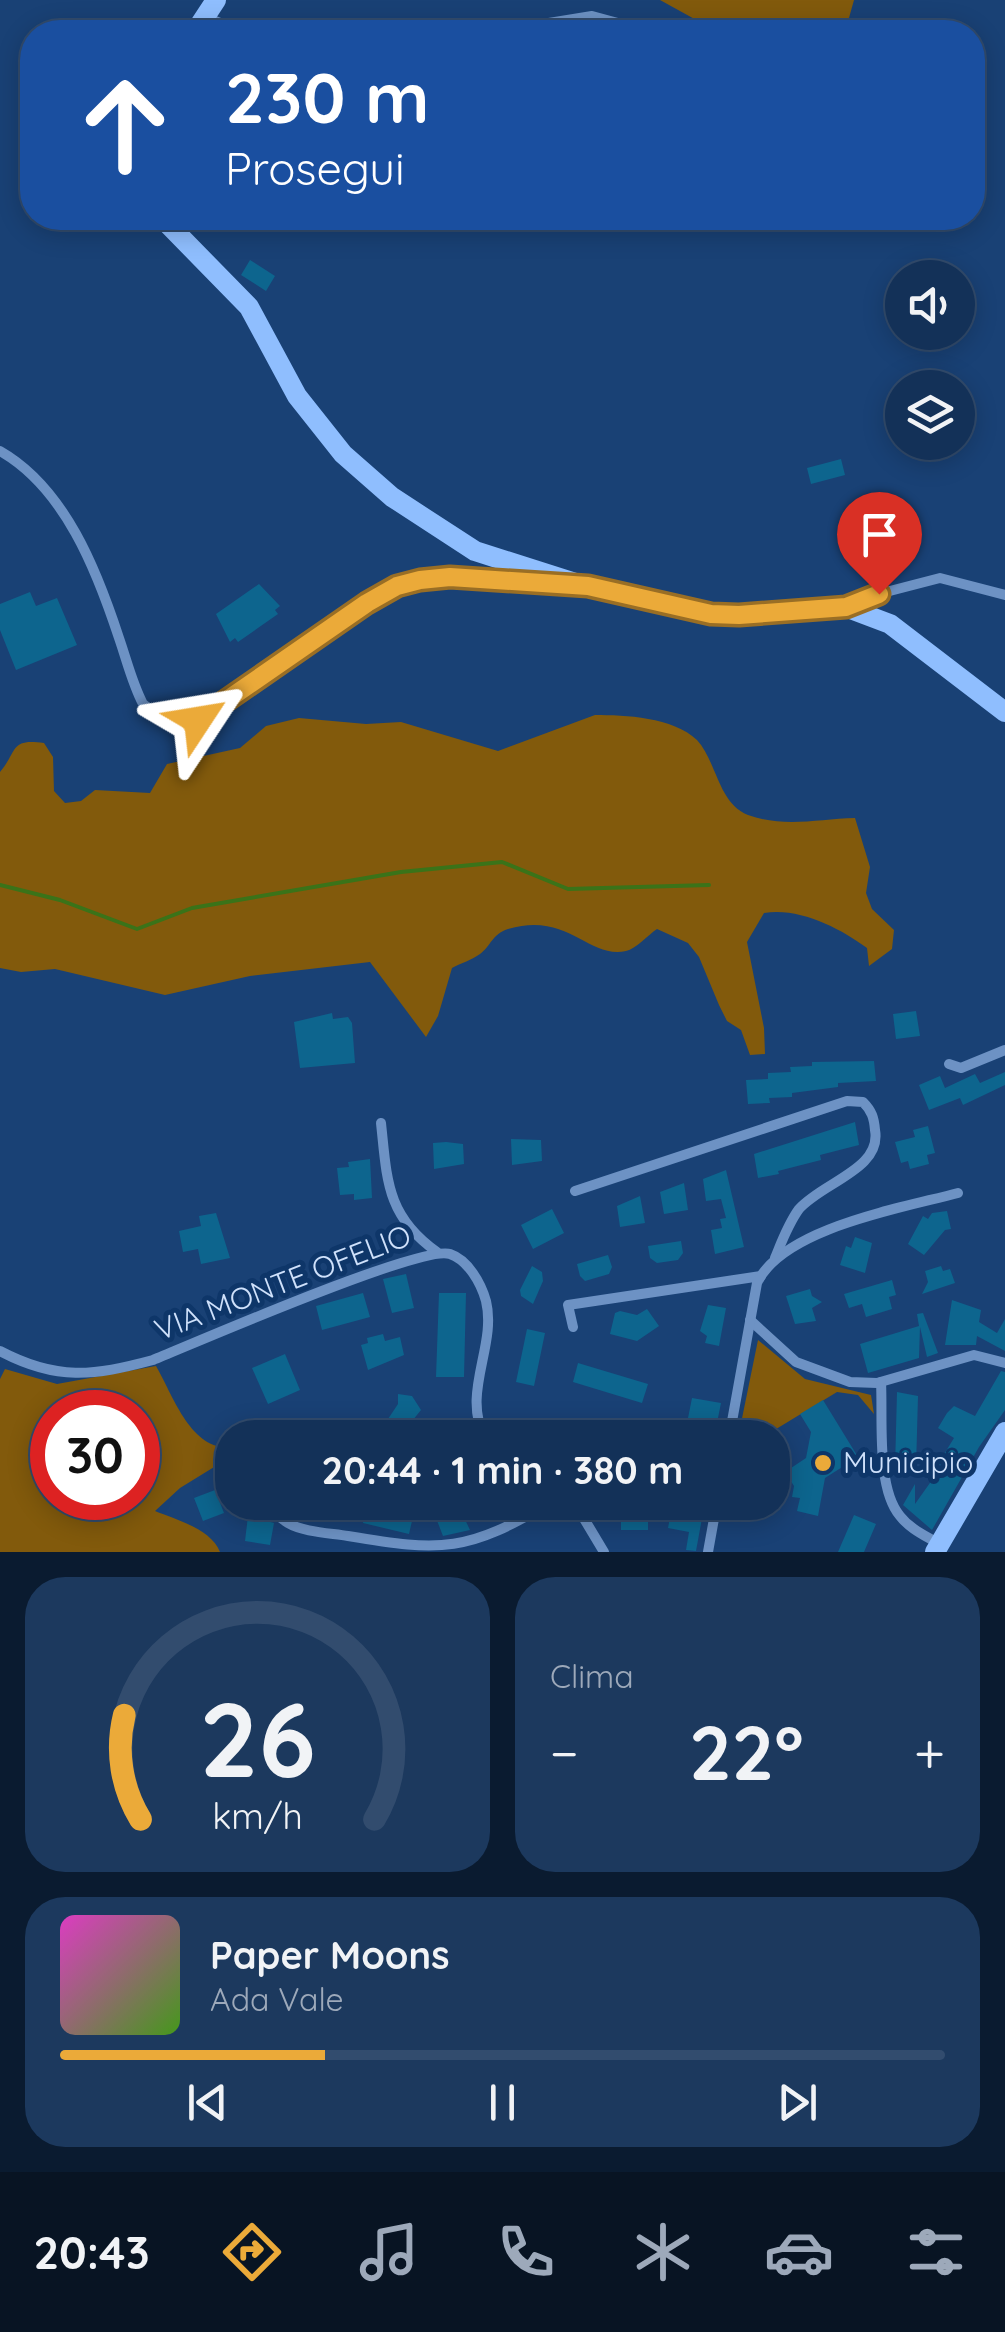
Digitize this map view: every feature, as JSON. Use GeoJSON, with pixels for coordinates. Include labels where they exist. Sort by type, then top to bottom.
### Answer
{"type":"FeatureCollection","features":[{"type":"Feature","properties":{"kind":"street"},"geometry":{"type":"LineString","coordinates":[[567,20],[592,16],[606,20]]}},
{"type":"Feature","properties":{"kind":"street"},"geometry":{"type":"LineString","coordinates":[[174,230],[248,306],[320,430],[392,497],[474,552],[588,586],[711,614],[846,607],[890,624],[1005,712]]}},
{"type":"Feature","properties":{"kind":"street"},"geometry":{"type":"LineString","coordinates":[[0,452],[41,485],[75,533],[97,578],[143,704],[177,723],[198,720],[397,586],[450,577],[588,586]]}},
{"type":"Feature","properties":{"kind":"street"},"geometry":{"type":"LineString","coordinates":[[846,607],[855,600],[940,578],[1005,594]]}},
{"type":"Feature","properties":{"kind":"street"},"geometry":{"type":"LineString","coordinates":[[949,1064],[961,1068],[1005,1050]]}},
{"type":"Feature","properties":{"kind":"street"},"geometry":{"type":"LineString","coordinates":[[574,1191],[847,1101],[863,1102],[872,1113],[874,1153],[866,1162],[826,1185],[799,1210],[775,1258],[761,1276],[732,1420]]}},
{"type":"Feature","properties":{"kind":"street"},"geometry":{"type":"LineString","coordinates":[[381,1123],[389,1192],[395,1208],[436,1252]]}},
{"type":"Feature","properties":{"kind":"street"},"geometry":{"type":"LineString","coordinates":[[775,1258],[840,1227],[958,1193]]}},
{"type":"Feature","properties":{"kind":"street","name":"VIA MONTE OFELIO"},"geometry":{"type":"LineString","coordinates":[[0,1350],[32,1368],[60,1374],[124,1367],[153,1360],[360,1276],[436,1252],[451,1254],[464,1264],[486,1300],[489,1322],[477,1393],[481,1420]]}},
{"type":"Feature","properties":{"kind":"street"},"geometry":{"type":"LineString","coordinates":[[573,1327],[568,1305],[761,1276]]}},
{"type":"Feature","properties":{"kind":"street"},"geometry":{"type":"LineString","coordinates":[[750,1320],[784,1353],[810,1371],[862,1384],[974,1355],[1005,1363]]}},
{"type":"Feature","properties":{"kind":"street"},"geometry":{"type":"LineString","coordinates":[[881,1382],[885,1478],[892,1504],[908,1525],[937,1548],[1005,1432]]}},
{"type":"Feature","properties":{"kind":"street"},"geometry":{"type":"LineString","coordinates":[[285,1520],[310,1529],[440,1551],[482,1540],[518,1520]]}},
{"type":"Feature","properties":{"kind":"street"},"geometry":{"type":"LineString","coordinates":[[585,1520],[604,1552]]}},
{"type":"Feature","properties":{"kind":"street"},"geometry":{"type":"LineString","coordinates":[[708,1552],[714,1520]]}},
{"type":"Feature","properties":{"kind":"shaded area"},"geometry":{"type":"Polygon","coordinates":[[[660,0],[854,0],[848,20],[696,20],[660,0]]]}},
{"type":"Feature","properties":{"kind":"shaded area"},"geometry":{"type":"Polygon","coordinates":[[[595,715],[648,719],[687,732],[704,749],[730,801],[748,815],[788,822],[855,818],[870,867],[866,893],[872,909],[894,930],[892,949],[869,966],[867,948],[844,933],[805,916],[764,913],[747,942],[764,1028],[765,1054],[750,1055],[741,1030],[727,1021],[699,957],[688,943],[657,929],[630,950],[612,952],[546,926],[503,931],[480,954],[452,968],[438,1016],[426,1037],[370,962],[250,976],[165,995],[55,969],[21,972],[0,968],[0,772],[19,744],[44,743],[53,757],[54,791],[65,803],[81,801],[95,790],[150,793],[167,764],[240,748],[266,726],[299,718],[366,724],[401,722],[498,751],[595,715]]]}},
{"type":"Feature","properties":{"kind":"shaded area"},"geometry":{"type":"Polygon","coordinates":[[[758,1340],[805,1379],[871,1395],[874,1414],[858,1395],[837,1392],[790,1421],[742,1420],[758,1340]]]}},
{"type":"Feature","properties":{"kind":"shaded area"},"geometry":{"type":"Polygon","coordinates":[[[156,1366],[185,1419],[205,1441],[215,1445],[215,1466],[180,1488],[160,1506],[160,1390],[30,1390],[30,1520],[160,1520],[160,1513],[201,1531],[220,1552],[0,1552],[0,1379],[5,1369],[57,1384],[156,1366]]]}},
{"type":"Feature","properties":{"kind":"building"},"geometry":{"type":"Polygon","coordinates":[[[250,260],[275,276],[266,291],[241,275],[250,260]]]}},
{"type":"Feature","properties":{"kind":"building"},"geometry":{"type":"Polygon","coordinates":[[[841,459],[845,475],[811,484],[807,468],[841,459]]]}},
{"type":"Feature","properties":{"kind":"building"},"geometry":{"type":"Polygon","coordinates":[[[259,584],[280,606],[275,610],[278,614],[238,642],[235,638],[230,642],[216,614],[259,584]]]}},
{"type":"Feature","properties":{"kind":"building"},"geometry":{"type":"Polygon","coordinates":[[[30,592],[36,606],[57,598],[77,645],[16,670],[0,630],[0,604],[30,592]]]}},
{"type":"Feature","properties":{"kind":"building"},"geometry":{"type":"Polygon","coordinates":[[[916,1011],[920,1036],[896,1039],[893,1014],[916,1011]]]}},
{"type":"Feature","properties":{"kind":"building"},"geometry":{"type":"Polygon","coordinates":[[[332,1013],[333,1019],[348,1017],[352,1023],[355,1063],[300,1068],[294,1022],[332,1013]]]}},
{"type":"Feature","properties":{"kind":"building"},"geometry":{"type":"Polygon","coordinates":[[[874,1061],[876,1081],[838,1083],[838,1087],[792,1093],[792,1097],[769,1098],[770,1103],[748,1104],[746,1080],[768,1079],[768,1073],[791,1072],[790,1067],[812,1066],[812,1062],[874,1061]]]}},
{"type":"Feature","properties":{"kind":"building"},"geometry":{"type":"Polygon","coordinates":[[[1005,1072],[1005,1085],[963,1105],[960,1098],[929,1110],[919,1085],[940,1076],[945,1088],[975,1074],[980,1083],[1005,1072]]]}},
{"type":"Feature","properties":{"kind":"building"},"geometry":{"type":"Polygon","coordinates":[[[855,1122],[859,1145],[758,1178],[754,1154],[855,1122]]]}},
{"type":"Feature","properties":{"kind":"building"},"geometry":{"type":"Polygon","coordinates":[[[928,1126],[935,1153],[927,1155],[929,1164],[910,1169],[908,1161],[901,1163],[895,1142],[915,1137],[913,1130],[928,1126]]]}},
{"type":"Feature","properties":{"kind":"building"},"geometry":{"type":"Polygon","coordinates":[[[511,1139],[541,1140],[542,1161],[512,1165],[511,1139]]]}},
{"type":"Feature","properties":{"kind":"building"},"geometry":{"type":"Polygon","coordinates":[[[433,1143],[463,1144],[464,1164],[434,1169],[433,1143]]]}},
{"type":"Feature","properties":{"kind":"building"},"geometry":{"type":"Polygon","coordinates":[[[370,1159],[372,1198],[354,1200],[354,1194],[340,1195],[337,1168],[370,1159]]]}},
{"type":"Feature","properties":{"kind":"building"},"geometry":{"type":"Polygon","coordinates":[[[726,1170],[744,1247],[715,1254],[711,1230],[722,1228],[720,1219],[726,1218],[721,1199],[706,1201],[703,1179],[726,1170]]]}},
{"type":"Feature","properties":{"kind":"building"},"geometry":{"type":"Polygon","coordinates":[[[684,1183],[688,1210],[664,1214],[660,1192],[684,1183]]]}},
{"type":"Feature","properties":{"kind":"building"},"geometry":{"type":"Polygon","coordinates":[[[640,1196],[645,1223],[620,1227],[617,1206],[640,1196]]]}},
{"type":"Feature","properties":{"kind":"building"},"geometry":{"type":"Polygon","coordinates":[[[552,1209],[564,1233],[533,1249],[521,1225],[552,1209]]]}},
{"type":"Feature","properties":{"kind":"building"},"geometry":{"type":"Polygon","coordinates":[[[947,1211],[951,1229],[945,1230],[924,1255],[908,1244],[923,1216],[928,1219],[932,1213],[947,1211]]]}},
{"type":"Feature","properties":{"kind":"building"},"geometry":{"type":"Polygon","coordinates":[[[216,1213],[230,1258],[201,1264],[198,1249],[183,1252],[179,1231],[201,1226],[199,1216],[216,1213]]]}},
{"type":"Feature","properties":{"kind":"building"},"geometry":{"type":"Polygon","coordinates":[[[855,1237],[872,1243],[865,1273],[840,1265],[846,1246],[851,1248],[855,1237]]]}},
{"type":"Feature","properties":{"kind":"building"},"geometry":{"type":"Polygon","coordinates":[[[681,1241],[683,1253],[678,1260],[657,1263],[650,1258],[648,1246],[681,1241]]]}},
{"type":"Feature","properties":{"kind":"building"},"geometry":{"type":"Polygon","coordinates":[[[608,1255],[612,1267],[609,1274],[585,1281],[580,1276],[577,1264],[608,1255]]]}},
{"type":"Feature","properties":{"kind":"building"},"geometry":{"type":"Polygon","coordinates":[[[532,1266],[542,1272],[543,1281],[533,1304],[521,1296],[520,1290],[532,1266]]]}},
{"type":"Feature","properties":{"kind":"building"},"geometry":{"type":"Polygon","coordinates":[[[941,1266],[943,1271],[950,1269],[955,1283],[922,1294],[928,1282],[925,1271],[941,1266]]]}},
{"type":"Feature","properties":{"kind":"building"},"geometry":{"type":"Polygon","coordinates":[[[406,1274],[414,1308],[392,1313],[383,1279],[406,1274]]]}},
{"type":"Feature","properties":{"kind":"building"},"geometry":{"type":"Polygon","coordinates":[[[892,1280],[896,1295],[889,1297],[892,1309],[866,1317],[862,1304],[849,1308],[844,1294],[892,1280]]]}},
{"type":"Feature","properties":{"kind":"building"},"geometry":{"type":"Polygon","coordinates":[[[810,1289],[812,1296],[822,1302],[812,1308],[816,1321],[795,1324],[786,1296],[810,1289]]]}},
{"type":"Feature","properties":{"kind":"building"},"geometry":{"type":"Polygon","coordinates":[[[363,1293],[370,1317],[322,1330],[316,1306],[363,1293]]]}},
{"type":"Feature","properties":{"kind":"building"},"geometry":{"type":"Polygon","coordinates":[[[439,1293],[466,1293],[464,1377],[436,1377],[439,1293]]]}},
{"type":"Feature","properties":{"kind":"building"},"geometry":{"type":"Polygon","coordinates":[[[952,1300],[981,1310],[979,1322],[997,1333],[1005,1319],[1005,1351],[977,1336],[976,1345],[945,1345],[952,1300]]]}},
{"type":"Feature","properties":{"kind":"building"},"geometry":{"type":"Polygon","coordinates":[[[708,1305],[726,1308],[719,1346],[705,1343],[707,1336],[700,1331],[708,1305]]]}},
{"type":"Feature","properties":{"kind":"building"},"geometry":{"type":"Polygon","coordinates":[[[647,1309],[659,1326],[637,1341],[610,1334],[615,1313],[637,1315],[647,1309]]]}},
{"type":"Feature","properties":{"kind":"building"},"geometry":{"type":"Polygon","coordinates":[[[923,1313],[938,1353],[927,1357],[920,1327],[919,1358],[868,1373],[860,1344],[919,1326],[917,1314],[923,1313]]]}},
{"type":"Feature","properties":{"kind":"building"},"geometry":{"type":"Polygon","coordinates":[[[527,1329],[545,1333],[534,1386],[516,1382],[527,1329]]]}},
{"type":"Feature","properties":{"kind":"building"},"geometry":{"type":"Polygon","coordinates":[[[383,1334],[385,1341],[400,1337],[404,1355],[368,1370],[361,1345],[368,1343],[367,1338],[383,1334]]]}},
{"type":"Feature","properties":{"kind":"building"},"geometry":{"type":"Polygon","coordinates":[[[285,1354],[300,1390],[268,1404],[252,1368],[285,1354]]]}},
{"type":"Feature","properties":{"kind":"building"},"geometry":{"type":"Polygon","coordinates":[[[578,1363],[648,1384],[642,1403],[573,1382],[578,1363]]]}},
{"type":"Feature","properties":{"kind":"building"},"geometry":{"type":"Polygon","coordinates":[[[1001,1371],[1005,1372],[1005,1410],[932,1530],[903,1505],[915,1484],[915,1504],[942,1466],[938,1464],[954,1438],[938,1428],[947,1413],[954,1406],[975,1416],[1001,1371]]]}},
{"type":"Feature","properties":{"kind":"building"},"geometry":{"type":"Polygon","coordinates":[[[897,1392],[918,1396],[916,1468],[895,1468],[897,1392]]]}},
{"type":"Feature","properties":{"kind":"building"},"geometry":{"type":"Polygon","coordinates":[[[398,1394],[412,1396],[421,1410],[413,1420],[389,1420],[398,1404],[398,1394]]]}},
{"type":"Feature","properties":{"kind":"building"},"geometry":{"type":"Polygon","coordinates":[[[692,1398],[721,1403],[718,1420],[688,1420],[692,1398]]]}},
{"type":"Feature","properties":{"kind":"building","name":"Municipio"},"geometry":{"type":"Polygon","coordinates":[[[823,1400],[858,1457],[825,1478],[818,1516],[797,1511],[800,1498],[792,1497],[790,1469],[806,1458],[811,1432],[800,1414],[823,1400]]]}},
{"type":"Feature","properties":{"kind":"building"},"geometry":{"type":"Polygon","coordinates":[[[215,1490],[215,1516],[203,1521],[194,1498],[215,1490]]]}},
{"type":"Feature","properties":{"kind":"building"},"geometry":{"type":"Polygon","coordinates":[[[854,1515],[876,1524],[864,1552],[838,1552],[854,1515]]]}},
{"type":"Feature","properties":{"kind":"building"},"geometry":{"type":"Polygon","coordinates":[[[248,1520],[274,1523],[270,1545],[245,1541],[248,1520]]]}},
{"type":"Feature","properties":{"kind":"building"},"geometry":{"type":"Polygon","coordinates":[[[364,1520],[412,1520],[409,1534],[363,1523],[364,1520]]]}},
{"type":"Feature","properties":{"kind":"building"},"geometry":{"type":"Polygon","coordinates":[[[437,1520],[465,1520],[470,1530],[443,1536],[437,1520]]]}},
{"type":"Feature","properties":{"kind":"building"},"geometry":{"type":"Polygon","coordinates":[[[621,1520],[648,1520],[648,1530],[621,1530],[621,1520]]]}},
{"type":"Feature","properties":{"kind":"building"},"geometry":{"type":"Polygon","coordinates":[[[670,1520],[702,1520],[696,1551],[686,1550],[689,1532],[668,1528],[670,1520]]]}},
{"type":"Feature","properties":{"kind":"waterway"},"geometry":{"type":"LineString","coordinates":[[0,885],[60,900],[137,929],[192,908],[401,872],[502,862],[568,889],[709,885]]}},
{"type":"Feature","properties":{"kind":"place","name":"Municipio"},"geometry":{"type":"Point","coordinates":[823,1463]}},
{"type":"Feature","properties":{"kind":"route"},"geometry":{"type":"LineString","coordinates":[[198,720],[367,603],[397,586],[420,580],[450,577],[588,586],[711,614],[739,615],[846,607],[855,600],[879,594]]}}]}
